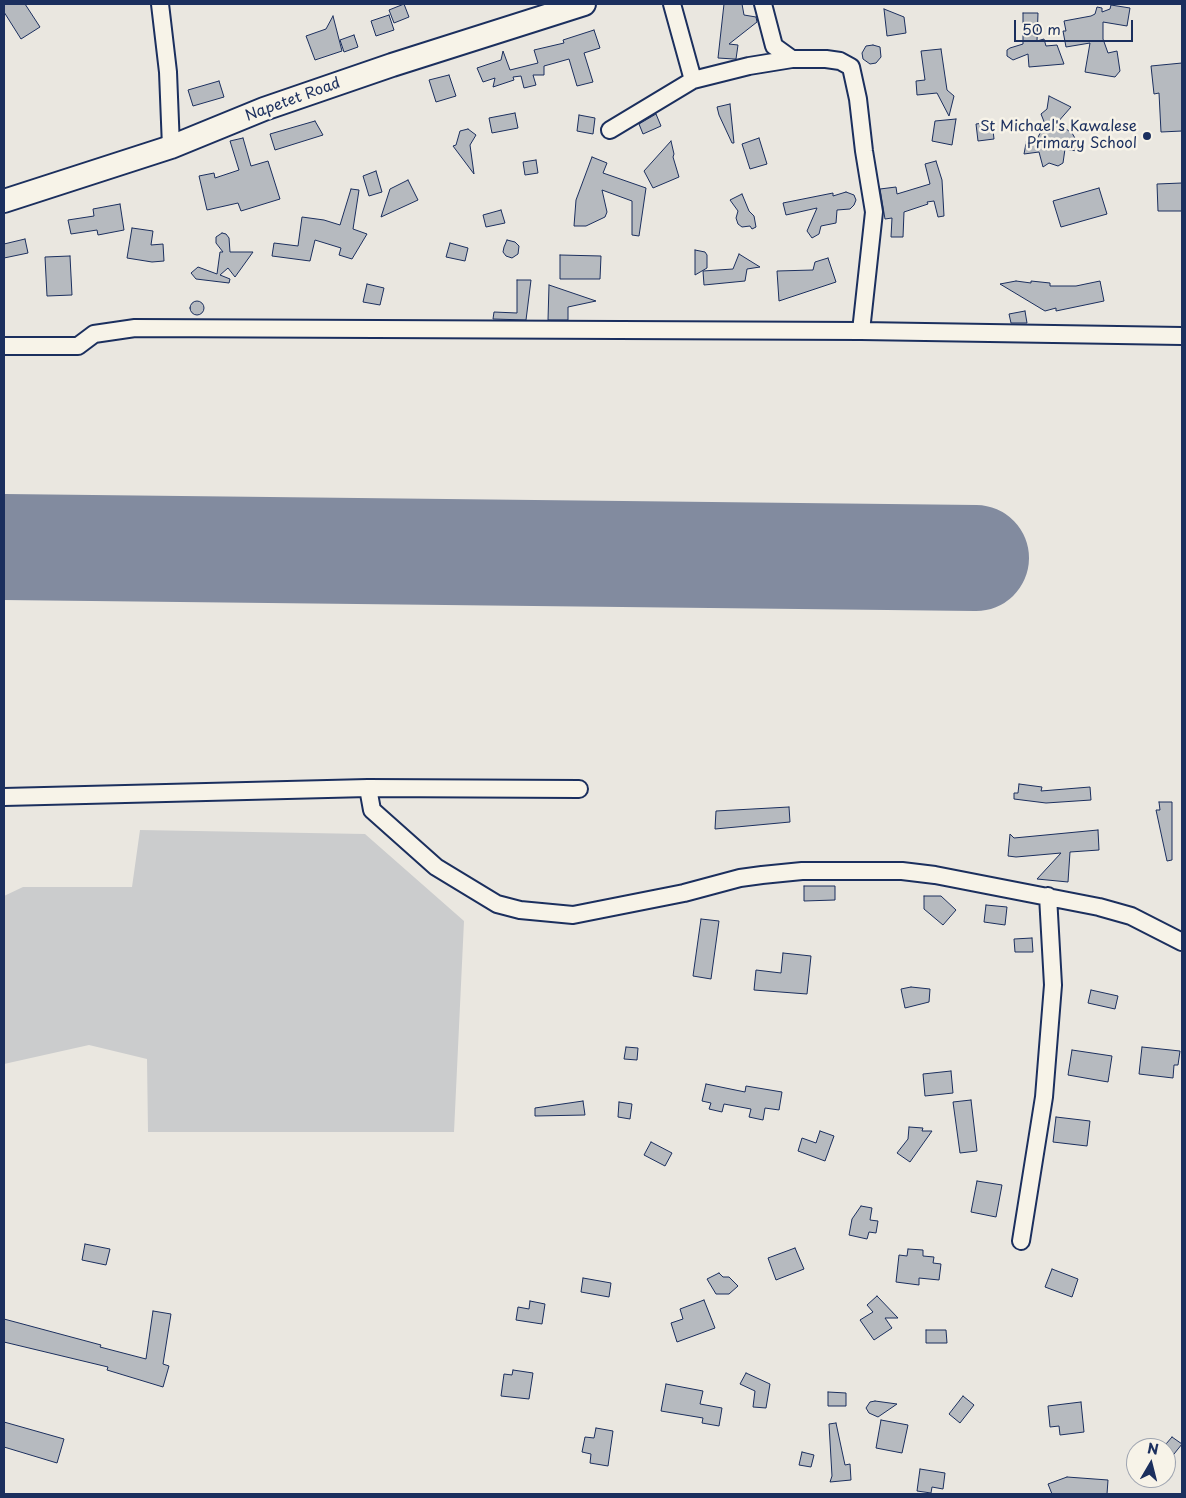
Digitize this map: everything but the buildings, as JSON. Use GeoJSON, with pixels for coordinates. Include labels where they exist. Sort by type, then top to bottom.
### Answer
{"type":"FeatureCollection","features":[{"type":"Feature","properties":{"kind":"main road","name":"Napetet Road"},"geometry":{"type":"LineString","coordinates":[[4,201],[171,147],[264,109],[392,64],[584,4]]}},
{"type":"Feature","properties":{"kind":"street"},"geometry":{"type":"LineString","coordinates":[[160,4],[168,72],[171,147]]}},
{"type":"Feature","properties":{"kind":"street"},"geometry":{"type":"LineString","coordinates":[[672,4],[693,80]]}},
{"type":"Feature","properties":{"kind":"street"},"geometry":{"type":"LineString","coordinates":[[763,4],[774,46],[792,59]]}},
{"type":"Feature","properties":{"kind":"street"},"geometry":{"type":"LineString","coordinates":[[610,130],[693,80],[749,66],[792,59],[826,59],[840,61],[851,67],[858,99],[874,212],[861,331]]}},
{"type":"Feature","properties":{"kind":"street"},"geometry":{"type":"LineString","coordinates":[[4,346],[78,346],[94,334],[135,328],[861,331],[1182,336]]}},
{"type":"Feature","properties":{"kind":"street"},"geometry":{"type":"LineString","coordinates":[[4,797],[368,788],[579,789]]}},
{"type":"Feature","properties":{"kind":"street"},"geometry":{"type":"LineString","coordinates":[[368,788],[372,810],[436,866],[463,885],[497,904],[520,910],[573,915],[684,894],[740,878],[802,871],[902,871],[935,875],[1100,907],[1131,916],[1182,942]]}},
{"type":"Feature","properties":{"kind":"street"},"geometry":{"type":"LineString","coordinates":[[1021,1241],[1044,1097],[1053,985],[1048,896]]}},
{"type":"Feature","properties":{"kind":"shaded area"},"geometry":{"type":"Polygon","coordinates":[[[140,830],[365,834],[464,921],[454,1132],[148,1132],[147,1059],[89,1045],[4,1064],[4,896],[23,887],[132,887],[140,830]]]}},
{"type":"Feature","properties":{"kind":"runway"},"geometry":{"type":"LineString","coordinates":[[4,547],[976,558]]}},
{"type":"Feature","properties":{"kind":"place","name":"St Michael's Kawalese Primary School"},"geometry":{"type":"Point","coordinates":[1147,136]}}]}
